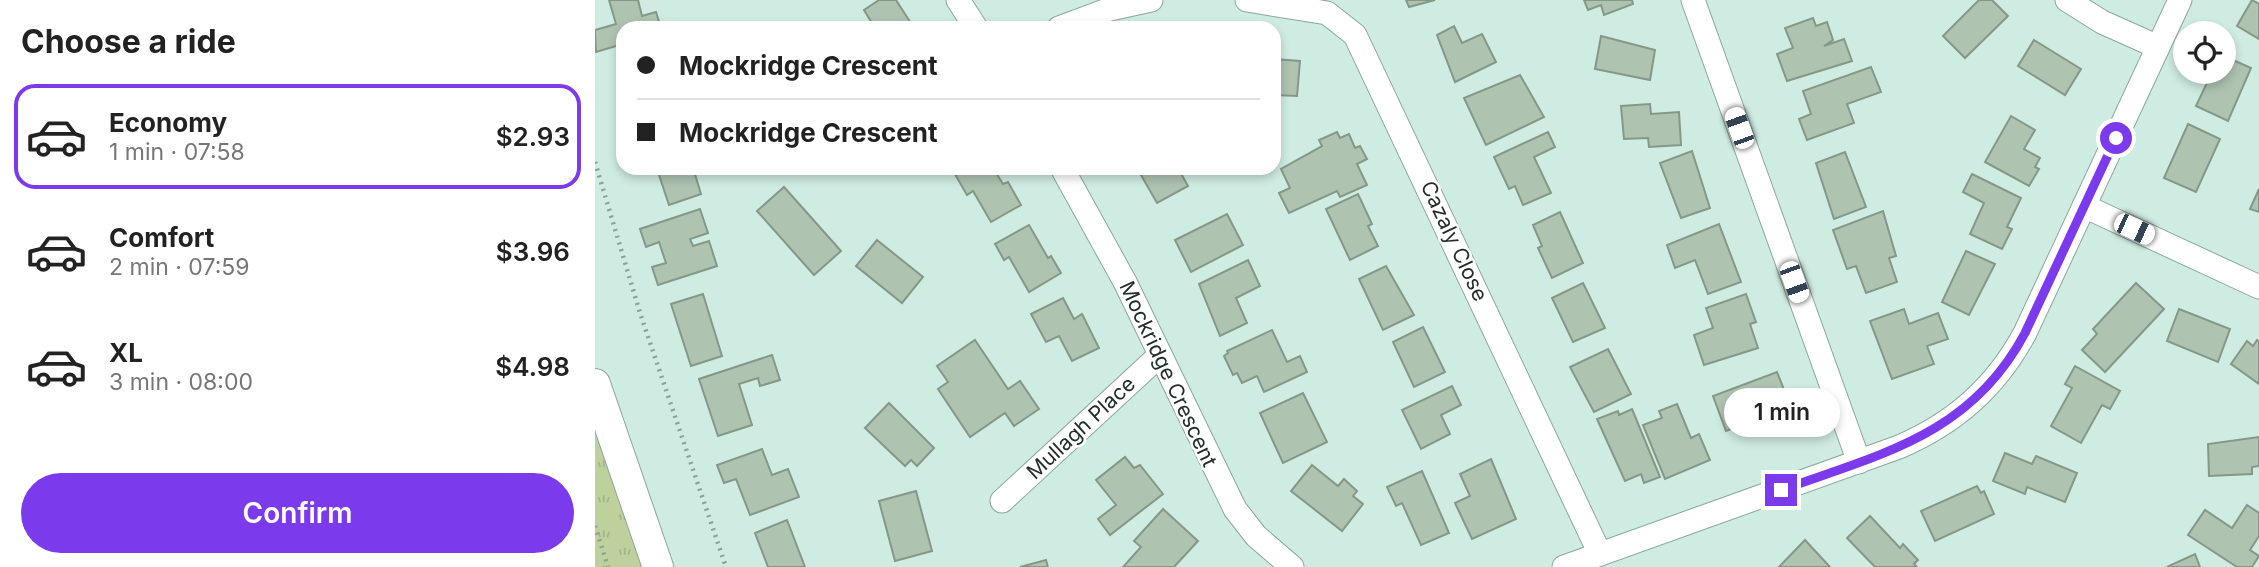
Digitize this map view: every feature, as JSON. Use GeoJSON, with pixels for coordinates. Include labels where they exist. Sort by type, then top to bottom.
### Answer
{"type":"FeatureCollection","features":[{"type":"Feature","properties":{"kind":"main road"},"geometry":{"type":"LineString","coordinates":[[595,384],[657,567]]}},
{"type":"Feature","properties":{"kind":"street"},"geometry":{"type":"LineString","coordinates":[[958,0],[972,21]]}},
{"type":"Feature","properties":{"kind":"street"},"geometry":{"type":"LineString","coordinates":[[1077,21],[1109,9],[1151,0]]}},
{"type":"Feature","properties":{"kind":"street","name":"Cazaly Close"},"geometry":{"type":"LineString","coordinates":[[1247,0],[1327,13],[1343,23],[1360,42],[1600,554]]}},
{"type":"Feature","properties":{"kind":"street"},"geometry":{"type":"LineString","coordinates":[[1693,0],[1859,462]]}},
{"type":"Feature","properties":{"kind":"street"},"geometry":{"type":"LineString","coordinates":[[2067,0],[2102,22],[2158,47]]}},
{"type":"Feature","properties":{"kind":"street"},"geometry":{"type":"LineString","coordinates":[[1565,567],[1859,462],[1937,429],[1986,389],[2014,354],[2180,0]]}},
{"type":"Feature","properties":{"kind":"street","name":"Mockridge Crescent"},"geometry":{"type":"LineString","coordinates":[[1066,175],[1125,282],[1235,509],[1256,536],[1293,567]]}},
{"type":"Feature","properties":{"kind":"street"},"geometry":{"type":"LineString","coordinates":[[2084,206],[2259,288]]}},
{"type":"Feature","properties":{"kind":"street","name":"Mullagh Place"},"geometry":{"type":"LineString","coordinates":[[1002,501],[1160,355]]}},
{"type":"Feature","properties":{"kind":"path"},"geometry":{"type":"LineString","coordinates":[[595,162],[640,313],[726,567]]}},
{"type":"Feature","properties":{"kind":"path"},"geometry":{"type":"LineString","coordinates":[[595,526],[608,567]]}},
{"type":"Feature","properties":{"kind":"green space"},"geometry":{"type":"Polygon","coordinates":[[[595,382],[658,567],[595,567],[595,382]]]}},
{"type":"Feature","properties":{"kind":"building"},"geometry":{"type":"Polygon","coordinates":[[[609,0],[638,0],[642,16],[656,12],[659,21],[616,21],[616,24],[609,0]]]}},
{"type":"Feature","properties":{"kind":"building"},"geometry":{"type":"Polygon","coordinates":[[[879,0],[896,0],[910,21],[871,21],[864,10],[879,0]]]}},
{"type":"Feature","properties":{"kind":"building"},"geometry":{"type":"Polygon","coordinates":[[[1406,0],[1435,0],[1409,7],[1406,0]]]}},
{"type":"Feature","properties":{"kind":"building"},"geometry":{"type":"Polygon","coordinates":[[[1584,0],[1632,0],[1633,4],[1604,15],[1601,5],[1588,10],[1584,0]]]}},
{"type":"Feature","properties":{"kind":"building"},"geometry":{"type":"Polygon","coordinates":[[[1979,0],[1992,0],[2008,16],[1965,58],[1943,36],[1979,0]]]}},
{"type":"Feature","properties":{"kind":"building"},"geometry":{"type":"Polygon","coordinates":[[[2252,0],[2259,4],[2259,39],[2237,26],[2252,0]]]}},
{"type":"Feature","properties":{"kind":"building"},"geometry":{"type":"Polygon","coordinates":[[[1813,18],[1816,26],[1827,22],[1833,40],[1824,46],[1844,39],[1852,61],[1787,81],[1777,54],[1793,48],[1785,28],[1813,18]]]}},
{"type":"Feature","properties":{"kind":"building"},"geometry":{"type":"Polygon","coordinates":[[[616,24],[616,46],[596,52],[595,30],[616,24]]]}},
{"type":"Feature","properties":{"kind":"building"},"geometry":{"type":"Polygon","coordinates":[[[1454,26],[1462,43],[1482,34],[1496,62],[1455,82],[1437,35],[1454,26]]]}},
{"type":"Feature","properties":{"kind":"building"},"geometry":{"type":"Polygon","coordinates":[[[1601,36],[1655,50],[1650,80],[1595,69],[1601,36]]]}},
{"type":"Feature","properties":{"kind":"building"},"geometry":{"type":"Polygon","coordinates":[[[2034,40],[2081,69],[2065,95],[2018,66],[2034,40]]]}},
{"type":"Feature","properties":{"kind":"building"},"geometry":{"type":"Polygon","coordinates":[[[1281,60],[1300,61],[1297,96],[1281,95],[1281,60]]]}},
{"type":"Feature","properties":{"kind":"building"},"geometry":{"type":"Polygon","coordinates":[[[2236,61],[2251,68],[2228,121],[2196,106],[2206,84],[2236,84],[2236,61]]]}},
{"type":"Feature","properties":{"kind":"building"},"geometry":{"type":"Polygon","coordinates":[[[1871,67],[1881,92],[1847,104],[1854,123],[1807,140],[1799,119],[1811,114],[1803,91],[1871,67]]]}},
{"type":"Feature","properties":{"kind":"building"},"geometry":{"type":"Polygon","coordinates":[[[1520,75],[1544,117],[1486,145],[1464,98],[1520,75]]]}},
{"type":"Feature","properties":{"kind":"building"},"geometry":{"type":"Polygon","coordinates":[[[1650,104],[1651,114],[1679,112],[1681,145],[1649,147],[1648,138],[1624,139],[1621,106],[1650,104]]]}},
{"type":"Feature","properties":{"kind":"building"},"geometry":{"type":"Polygon","coordinates":[[[2011,116],[2035,130],[2024,149],[2040,158],[2035,167],[2039,169],[2029,186],[1985,162],[2011,116]]]}},
{"type":"Feature","properties":{"kind":"building"},"geometry":{"type":"Polygon","coordinates":[[[2188,124],[2220,139],[2196,192],[2164,178],[2188,124]]]}},
{"type":"Feature","properties":{"kind":"building"},"geometry":{"type":"Polygon","coordinates":[[[1337,132],[1340,138],[1349,134],[1355,148],[1360,146],[1367,159],[1357,164],[1367,185],[1340,197],[1337,191],[1289,213],[1279,193],[1290,188],[1281,169],[1322,146],[1319,140],[1337,132]]]}},
{"type":"Feature","properties":{"kind":"building"},"geometry":{"type":"Polygon","coordinates":[[[1548,132],[1555,147],[1534,157],[1551,193],[1523,205],[1515,186],[1509,189],[1494,157],[1548,132]]]}},
{"type":"Feature","properties":{"kind":"building"},"geometry":{"type":"Polygon","coordinates":[[[1692,151],[1710,208],[1681,218],[1660,163],[1692,151]]]}},
{"type":"Feature","properties":{"kind":"building"},"geometry":{"type":"Polygon","coordinates":[[[1845,152],[1866,207],[1834,219],[1816,163],[1845,152]]]}},
{"type":"Feature","properties":{"kind":"building"},"geometry":{"type":"Polygon","coordinates":[[[1972,174],[2021,198],[2007,227],[2012,229],[2002,249],[1970,234],[1984,203],[1963,192],[1972,174]]]}},
{"type":"Feature","properties":{"kind":"building"},"geometry":{"type":"Polygon","coordinates":[[[659,175],[695,175],[701,194],[669,205],[659,175]]]}},
{"type":"Feature","properties":{"kind":"building"},"geometry":{"type":"Polygon","coordinates":[[[955,175],[997,175],[1003,184],[1008,182],[1021,205],[991,222],[973,191],[967,195],[955,175]]]}},
{"type":"Feature","properties":{"kind":"building"},"geometry":{"type":"Polygon","coordinates":[[[1141,175],[1182,175],[1188,186],[1157,203],[1141,175]]]}},
{"type":"Feature","properties":{"kind":"building"},"geometry":{"type":"Polygon","coordinates":[[[784,187],[841,251],[814,275],[757,211],[784,187]]]}},
{"type":"Feature","properties":{"kind":"building"},"geometry":{"type":"Polygon","coordinates":[[[2259,189],[2259,212],[2250,209],[2259,189]]]}},
{"type":"Feature","properties":{"kind":"building"},"geometry":{"type":"Polygon","coordinates":[[[1358,194],[1372,224],[1368,226],[1378,246],[1350,260],[1326,209],[1358,194]]]}},
{"type":"Feature","properties":{"kind":"building"},"geometry":{"type":"Polygon","coordinates":[[[700,209],[708,233],[690,239],[693,246],[709,241],[717,266],[658,285],[652,267],[666,263],[659,242],[646,247],[640,229],[700,209]]]}},
{"type":"Feature","properties":{"kind":"building"},"geometry":{"type":"Polygon","coordinates":[[[1883,211],[1896,256],[1889,258],[1897,282],[1866,293],[1856,266],[1847,269],[1833,230],[1883,211]]]}},
{"type":"Feature","properties":{"kind":"building"},"geometry":{"type":"Polygon","coordinates":[[[1560,212],[1583,263],[1552,278],[1538,248],[1542,246],[1533,225],[1560,212]]]}},
{"type":"Feature","properties":{"kind":"building"},"geometry":{"type":"Polygon","coordinates":[[[1227,214],[1243,245],[1191,272],[1175,240],[1227,214]]]}},
{"type":"Feature","properties":{"kind":"building"},"geometry":{"type":"Polygon","coordinates":[[[1719,224],[1741,282],[1708,294],[1695,260],[1675,268],[1667,245],[1719,224]]]}},
{"type":"Feature","properties":{"kind":"building"},"geometry":{"type":"Polygon","coordinates":[[[1029,225],[1048,258],[1051,256],[1061,273],[1029,292],[1009,257],[1004,260],[995,244],[1029,225]]]}},
{"type":"Feature","properties":{"kind":"building"},"geometry":{"type":"Polygon","coordinates":[[[877,240],[923,277],[902,303],[856,266],[877,240]]]}},
{"type":"Feature","properties":{"kind":"building"},"geometry":{"type":"Polygon","coordinates":[[[1966,251],[1995,264],[1969,315],[1942,302],[1966,251]]]}},
{"type":"Feature","properties":{"kind":"building"},"geometry":{"type":"Polygon","coordinates":[[[1248,260],[1260,286],[1236,298],[1247,323],[1220,336],[1199,284],[1248,260]]]}},
{"type":"Feature","properties":{"kind":"building"},"geometry":{"type":"Polygon","coordinates":[[[1386,266],[1414,315],[1383,330],[1359,279],[1386,266]]]}},
{"type":"Feature","properties":{"kind":"building"},"geometry":{"type":"Polygon","coordinates":[[[1583,283],[1605,328],[1573,342],[1552,298],[1583,283]]]}},
{"type":"Feature","properties":{"kind":"building"},"geometry":{"type":"Polygon","coordinates":[[[2136,283],[2164,309],[2105,372],[2082,350],[2097,334],[2093,329],[2136,283]]]}},
{"type":"Feature","properties":{"kind":"building"},"geometry":{"type":"Polygon","coordinates":[[[703,294],[722,356],[691,366],[671,304],[703,294]]]}},
{"type":"Feature","properties":{"kind":"building"},"geometry":{"type":"Polygon","coordinates":[[[1746,294],[1756,322],[1750,324],[1758,348],[1704,365],[1694,335],[1713,328],[1706,308],[1746,294]]]}},
{"type":"Feature","properties":{"kind":"building"},"geometry":{"type":"Polygon","coordinates":[[[1063,298],[1074,319],[1082,314],[1099,348],[1072,361],[1059,336],[1046,342],[1031,314],[1063,298]]]}},
{"type":"Feature","properties":{"kind":"building"},"geometry":{"type":"Polygon","coordinates":[[[1904,309],[1909,324],[1938,313],[1948,339],[1927,346],[1934,364],[1892,379],[1870,321],[1904,309]]]}},
{"type":"Feature","properties":{"kind":"building"},"geometry":{"type":"Polygon","coordinates":[[[2179,309],[2230,329],[2218,362],[2167,341],[2179,309]]]}},
{"type":"Feature","properties":{"kind":"building"},"geometry":{"type":"Polygon","coordinates":[[[1423,327],[1445,372],[1414,387],[1393,342],[1423,327]]]}},
{"type":"Feature","properties":{"kind":"building"},"geometry":{"type":"Polygon","coordinates":[[[1272,330],[1287,362],[1300,356],[1307,372],[1264,392],[1257,376],[1242,383],[1237,373],[1233,375],[1224,356],[1227,351],[1272,330]]]}},
{"type":"Feature","properties":{"kind":"building"},"geometry":{"type":"Polygon","coordinates":[[[975,340],[1008,389],[1020,381],[1039,409],[1014,426],[1005,413],[970,437],[938,389],[948,382],[937,366],[975,340]]]}},
{"type":"Feature","properties":{"kind":"building"},"geometry":{"type":"Polygon","coordinates":[[[2257,340],[2259,384],[2231,364],[2247,341],[2253,346],[2257,340]]]}},
{"type":"Feature","properties":{"kind":"building"},"geometry":{"type":"Polygon","coordinates":[[[1608,349],[1631,394],[1594,412],[1570,367],[1608,349]]]}},
{"type":"Feature","properties":{"kind":"building"},"geometry":{"type":"Polygon","coordinates":[[[772,355],[780,380],[760,386],[758,378],[739,384],[752,425],[718,436],[699,379],[772,355]]]}},
{"type":"Feature","properties":{"kind":"building"},"geometry":{"type":"Polygon","coordinates":[[[2075,366],[2120,391],[2110,409],[2102,405],[2081,443],[2051,426],[2072,388],[2065,384],[2075,366]]]}},
{"type":"Feature","properties":{"kind":"building"},"geometry":{"type":"Polygon","coordinates":[[[1777,372],[1796,420],[1778,427],[1773,413],[1726,431],[1713,396],[1777,372]]]}},
{"type":"Feature","properties":{"kind":"building"},"geometry":{"type":"Polygon","coordinates":[[[1452,386],[1461,405],[1441,415],[1450,434],[1421,449],[1402,410],[1452,386]]]}},
{"type":"Feature","properties":{"kind":"building"},"geometry":{"type":"Polygon","coordinates":[[[1303,393],[1327,442],[1283,463],[1260,413],[1303,393]]]}},
{"type":"Feature","properties":{"kind":"building"},"geometry":{"type":"Polygon","coordinates":[[[889,403],[934,448],[917,466],[911,460],[905,466],[865,428],[889,403]]]}},
{"type":"Feature","properties":{"kind":"building"},"geometry":{"type":"Polygon","coordinates":[[[1677,404],[1691,438],[1699,434],[1710,460],[1665,479],[1643,425],[1662,418],[1659,411],[1677,404]]]}},
{"type":"Feature","properties":{"kind":"building"},"geometry":{"type":"Polygon","coordinates":[[[1632,409],[1660,477],[1644,483],[1641,474],[1625,481],[1597,419],[1618,411],[1619,415],[1632,409]]]}},
{"type":"Feature","properties":{"kind":"building"},"geometry":{"type":"Polygon","coordinates":[[[2259,437],[2259,466],[2252,467],[2252,474],[2209,476],[2208,444],[2259,437]]]}},
{"type":"Feature","properties":{"kind":"building"},"geometry":{"type":"Polygon","coordinates":[[[762,449],[772,475],[788,469],[799,497],[750,515],[736,479],[724,483],[717,465],[762,449]]]}},
{"type":"Feature","properties":{"kind":"building"},"geometry":{"type":"Polygon","coordinates":[[[2005,453],[2032,464],[2036,456],[2077,473],[2065,502],[2027,487],[2025,494],[1993,481],[2005,453]]]}},
{"type":"Feature","properties":{"kind":"building"},"geometry":{"type":"Polygon","coordinates":[[[1125,457],[1134,468],[1140,465],[1163,494],[1110,535],[1098,519],[1116,505],[1096,480],[1125,457]]]}},
{"type":"Feature","properties":{"kind":"building"},"geometry":{"type":"Polygon","coordinates":[[[1491,459],[1516,519],[1472,539],[1455,503],[1470,496],[1460,474],[1491,459]]]}},
{"type":"Feature","properties":{"kind":"building"},"geometry":{"type":"Polygon","coordinates":[[[1312,465],[1338,486],[1344,479],[1357,491],[1353,496],[1363,504],[1342,531],[1291,491],[1312,465]]]}},
{"type":"Feature","properties":{"kind":"building"},"geometry":{"type":"Polygon","coordinates":[[[1422,471],[1449,533],[1421,545],[1402,503],[1396,506],[1387,487],[1422,471]]]}},
{"type":"Feature","properties":{"kind":"building"},"geometry":{"type":"Polygon","coordinates":[[[1977,486],[1981,493],[1984,491],[1994,514],[1935,541],[1921,511],[1977,486]]]}},
{"type":"Feature","properties":{"kind":"building"},"geometry":{"type":"Polygon","coordinates":[[[916,491],[932,551],[895,561],[879,501],[916,491]]]}},
{"type":"Feature","properties":{"kind":"building"},"geometry":{"type":"Polygon","coordinates":[[[2247,505],[2259,513],[2259,536],[2250,550],[2259,556],[2252,567],[2237,567],[2188,535],[2205,510],[2232,528],[2247,505]]]}},
{"type":"Feature","properties":{"kind":"building"},"geometry":{"type":"Polygon","coordinates":[[[1163,509],[1198,541],[1174,567],[1123,567],[1141,547],[1134,541],[1163,509]]]}},
{"type":"Feature","properties":{"kind":"building"},"geometry":{"type":"Polygon","coordinates":[[[1870,516],[1900,548],[1903,544],[1918,560],[1914,564],[1917,567],[1875,567],[1847,538],[1870,516]]]}},
{"type":"Feature","properties":{"kind":"building"},"geometry":{"type":"Polygon","coordinates":[[[787,520],[805,567],[768,567],[755,533],[787,520]]]}},
{"type":"Feature","properties":{"kind":"building"},"geometry":{"type":"Polygon","coordinates":[[[1805,540],[1830,567],[1779,567],[1805,540]]]}},
{"type":"Feature","properties":{"kind":"building"},"geometry":{"type":"Polygon","coordinates":[[[2195,554],[2200,567],[2167,567],[2195,554]]]}},
{"type":"Feature","properties":{"kind":"building"},"geometry":{"type":"Polygon","coordinates":[[[1046,560],[1048,567],[1020,567],[1046,560]]]}},
{"type":"Feature","properties":{"kind":"route"},"geometry":{"type":"LineString","coordinates":[[1781,490],[1919,439],[1953,419],[1986,389],[2014,354],[2025,333],[2116,138]]}}]}
